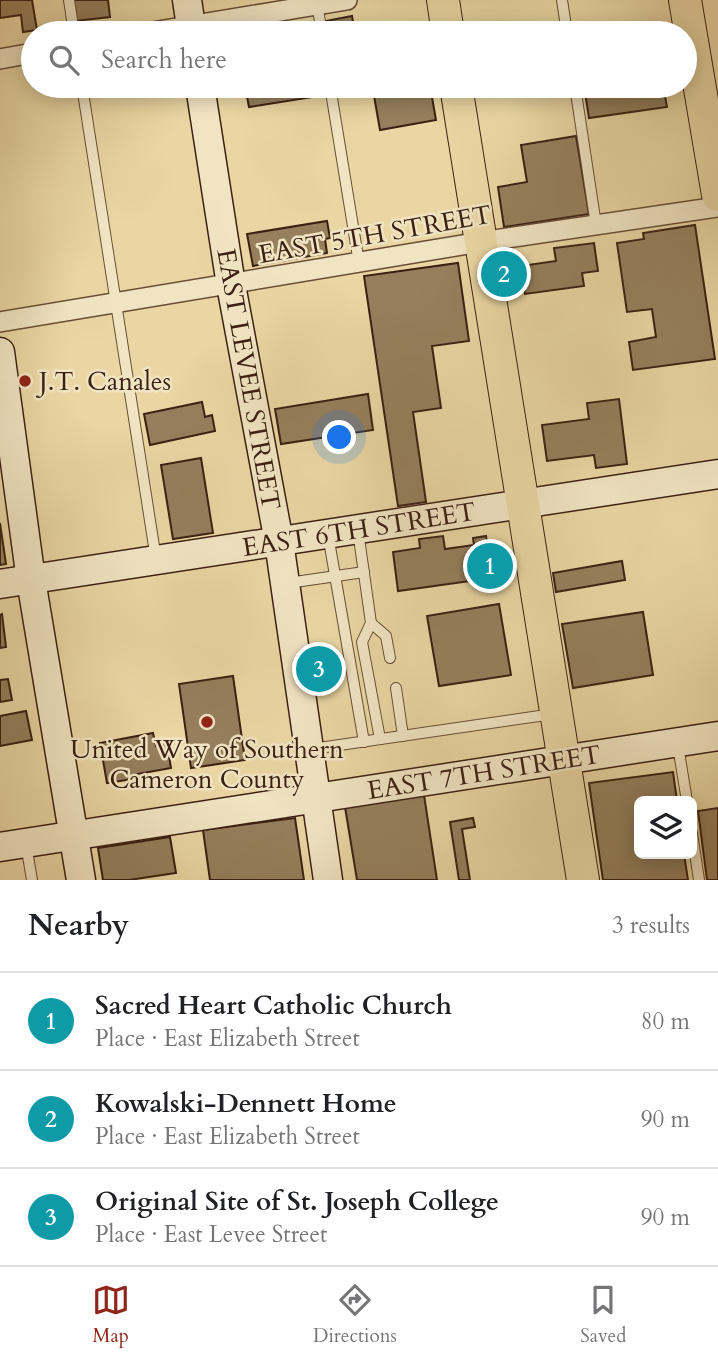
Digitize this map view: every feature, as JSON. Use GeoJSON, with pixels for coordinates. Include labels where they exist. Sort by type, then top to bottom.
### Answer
{"type":"FeatureCollection","features":[{"type":"Feature","properties":{"kind":"main road"},"geometry":{"type":"LineString","coordinates":[[443,0],[446,21]]}},
{"type":"Feature","properties":{"kind":"main road"},"geometry":{"type":"LineString","coordinates":[[685,0],[689,21]]}},
{"type":"Feature","properties":{"kind":"main road"},"geometry":{"type":"LineString","coordinates":[[697,71],[718,195]]}},
{"type":"Feature","properties":{"kind":"main road","name":"EAST LEVEE STREET"},"geometry":{"type":"LineString","coordinates":[[202,98],[231,285],[279,542],[327,880]]}},
{"type":"Feature","properties":{"kind":"main road"},"geometry":{"type":"LineString","coordinates":[[458,98],[583,880]]}},
{"type":"Feature","properties":{"kind":"main road"},"geometry":{"type":"LineString","coordinates":[[0,352],[31,580],[80,880]]}},
{"type":"Feature","properties":{"kind":"main road","name":"EAST 6TH STREET"},"geometry":{"type":"LineString","coordinates":[[0,584],[718,474]]}},
{"type":"Feature","properties":{"kind":"main road","name":"EAST 7TH STREET"},"geometry":{"type":"LineString","coordinates":[[13,845],[718,736]]}},
{"type":"Feature","properties":{"kind":"street"},"geometry":{"type":"LineString","coordinates":[[190,19],[347,0]]}},
{"type":"Feature","properties":{"kind":"street"},"geometry":{"type":"LineString","coordinates":[[0,59],[21,55]]}},
{"type":"Feature","properties":{"kind":"street","name":"EAST 5TH STREET"},"geometry":{"type":"LineString","coordinates":[[0,322],[480,242],[718,207]]}},
{"type":"Feature","properties":{"kind":"lane"},"geometry":{"type":"LineString","coordinates":[[69,0],[72,21]]}},
{"type":"Feature","properties":{"kind":"lane"},"geometry":{"type":"LineString","coordinates":[[562,0],[565,21]]}},
{"type":"Feature","properties":{"kind":"lane"},"geometry":{"type":"LineString","coordinates":[[317,2],[320,21]]}},
{"type":"Feature","properties":{"kind":"lane"},"geometry":{"type":"LineString","coordinates":[[84,98],[156,561]]}},
{"type":"Feature","properties":{"kind":"lane"},"geometry":{"type":"LineString","coordinates":[[332,98],[359,263]]}},
{"type":"Feature","properties":{"kind":"lane"},"geometry":{"type":"LineString","coordinates":[[577,98],[596,225]]}},
{"type":"Feature","properties":{"kind":"lane"},"geometry":{"type":"LineString","coordinates":[[358,530],[372,623],[362,642],[380,739]]}},
{"type":"Feature","properties":{"kind":"lane"},"geometry":{"type":"LineString","coordinates":[[327,534],[364,742]]}},
{"type":"Feature","properties":{"kind":"lane"},"geometry":{"type":"LineString","coordinates":[[284,583],[364,572]]}},
{"type":"Feature","properties":{"kind":"lane"},"geometry":{"type":"LineString","coordinates":[[372,623],[386,636],[390,657]]}},
{"type":"Feature","properties":{"kind":"lane"},"geometry":{"type":"LineString","coordinates":[[396,688],[403,736]]}},
{"type":"Feature","properties":{"kind":"lane"},"geometry":{"type":"LineString","coordinates":[[307,750],[556,713]]}},
{"type":"Feature","properties":{"kind":"lane"},"geometry":{"type":"LineString","coordinates":[[678,742],[686,796]]}},
{"type":"Feature","properties":{"kind":"lane"},"geometry":{"type":"LineString","coordinates":[[13,845],[32,880]]}},
{"type":"Feature","properties":{"kind":"lane"},"geometry":{"type":"LineString","coordinates":[[696,859],[699,880]]}},
{"type":"Feature","properties":{"kind":"building"},"geometry":{"type":"Polygon","coordinates":[[[0,0],[32,0],[36,21],[22,21],[21,15],[0,18],[0,0]]]}},
{"type":"Feature","properties":{"kind":"building"},"geometry":{"type":"Polygon","coordinates":[[[73,0],[108,0],[110,17],[75,21],[73,0]]]}},
{"type":"Feature","properties":{"kind":"building"},"geometry":{"type":"Polygon","coordinates":[[[352,16],[353,21],[326,21],[352,16]]]}},
{"type":"Feature","properties":{"kind":"building"},"geometry":{"type":"Polygon","coordinates":[[[247,98],[306,98],[249,107],[247,98]]]}},
{"type":"Feature","properties":{"kind":"building"},"geometry":{"type":"Polygon","coordinates":[[[374,98],[432,98],[436,120],[380,130],[374,98]]]}},
{"type":"Feature","properties":{"kind":"building"},"geometry":{"type":"Polygon","coordinates":[[[586,98],[665,98],[667,107],[589,118],[586,98]]]}},
{"type":"Feature","properties":{"kind":"building"},"geometry":{"type":"Polygon","coordinates":[[[576,136],[589,214],[504,227],[498,187],[527,182],[521,145],[576,136]]]}},
{"type":"Feature","properties":{"kind":"building"},"geometry":{"type":"Polygon","coordinates":[[[327,221],[330,238],[325,239],[327,253],[253,266],[247,234],[327,221]]]}},
{"type":"Feature","properties":{"kind":"building"},"geometry":{"type":"Polygon","coordinates":[[[695,225],[715,359],[633,370],[629,342],[656,337],[652,309],[627,312],[617,243],[644,239],[643,233],[695,225]]]}},
{"type":"Feature","properties":{"kind":"building"},"geometry":{"type":"Polygon","coordinates":[[[594,243],[598,271],[582,273],[584,286],[525,294],[521,266],[556,261],[554,248],[594,243]]]}},
{"type":"Feature","properties":{"kind":"building"},"geometry":{"type":"Polygon","coordinates":[[[458,263],[469,341],[432,346],[441,408],[413,412],[426,502],[398,506],[364,276],[458,263]]]}},
{"type":"Feature","properties":{"kind":"building"},"geometry":{"type":"Polygon","coordinates":[[[368,394],[373,430],[281,444],[275,409],[368,394]]]}},
{"type":"Feature","properties":{"kind":"building"},"geometry":{"type":"Polygon","coordinates":[[[619,399],[627,464],[596,468],[594,455],[547,461],[542,425],[589,419],[587,403],[619,399]]]}},
{"type":"Feature","properties":{"kind":"building"},"geometry":{"type":"Polygon","coordinates":[[[202,402],[205,417],[212,415],[215,431],[150,445],[144,414],[202,402]]]}},
{"type":"Feature","properties":{"kind":"building"},"geometry":{"type":"Polygon","coordinates":[[[201,458],[213,533],[173,539],[161,465],[201,458]]]}},
{"type":"Feature","properties":{"kind":"building"},"geometry":{"type":"Polygon","coordinates":[[[0,523],[6,564],[0,565],[0,523]]]}},
{"type":"Feature","properties":{"kind":"building"},"geometry":{"type":"Polygon","coordinates":[[[443,536],[445,549],[474,545],[473,538],[486,536],[492,578],[398,591],[393,552],[420,548],[419,539],[443,536]]]}},
{"type":"Feature","properties":{"kind":"building"},"geometry":{"type":"Polygon","coordinates":[[[622,561],[625,580],[556,592],[553,573],[622,561]]]}},
{"type":"Feature","properties":{"kind":"building"},"geometry":{"type":"Polygon","coordinates":[[[499,604],[511,675],[439,686],[427,616],[499,604]]]}},
{"type":"Feature","properties":{"kind":"building"},"geometry":{"type":"Polygon","coordinates":[[[643,612],[653,675],[573,688],[562,624],[643,612]]]}},
{"type":"Feature","properties":{"kind":"building"},"geometry":{"type":"Polygon","coordinates":[[[2,614],[6,647],[0,648],[0,615],[2,614]]]}},
{"type":"Feature","properties":{"kind":"building"},"geometry":{"type":"Polygon","coordinates":[[[233,676],[245,760],[191,768],[179,684],[233,676]]]}},
{"type":"Feature","properties":{"kind":"building"},"geometry":{"type":"Polygon","coordinates":[[[8,679],[12,700],[0,702],[0,680],[8,679]]]}},
{"type":"Feature","properties":{"kind":"building"},"geometry":{"type":"Polygon","coordinates":[[[26,711],[32,740],[0,746],[0,716],[26,711]]]}},
{"type":"Feature","properties":{"kind":"building"},"geometry":{"type":"Polygon","coordinates":[[[153,733],[156,746],[167,744],[171,768],[107,783],[100,743],[153,733]]]}},
{"type":"Feature","properties":{"kind":"building"},"geometry":{"type":"Polygon","coordinates":[[[673,772],[676,796],[634,796],[634,859],[685,859],[688,880],[603,880],[589,783],[673,772]]]}},
{"type":"Feature","properties":{"kind":"building"},"geometry":{"type":"Polygon","coordinates":[[[424,795],[437,880],[357,880],[345,807],[424,795]]]}},
{"type":"Feature","properties":{"kind":"building"},"geometry":{"type":"Polygon","coordinates":[[[718,808],[718,880],[707,880],[698,811],[718,808]]]}},
{"type":"Feature","properties":{"kind":"building"},"geometry":{"type":"Polygon","coordinates":[[[295,818],[304,880],[210,880],[203,830],[295,818]]]}},
{"type":"Feature","properties":{"kind":"building"},"geometry":{"type":"Polygon","coordinates":[[[473,818],[475,827],[462,829],[470,880],[459,880],[450,822],[473,818]]]}},
{"type":"Feature","properties":{"kind":"building"},"geometry":{"type":"Polygon","coordinates":[[[170,837],[176,873],[129,880],[103,880],[98,848],[170,837]]]}},
{"type":"Feature","properties":{"kind":"place","name":"Kowalski-Dennett Home"},"geometry":{"type":"Point","coordinates":[504,274]}},
{"type":"Feature","properties":{"kind":"place","name":"J.T. Canales"},"geometry":{"type":"Point","coordinates":[25,381]}},
{"type":"Feature","properties":{"kind":"place","name":"Sacred Heart Catholic Church"},"geometry":{"type":"Point","coordinates":[490,566]}},
{"type":"Feature","properties":{"kind":"place","name":"Original Site of St. Joseph College"},"geometry":{"type":"Point","coordinates":[319,669]}},
{"type":"Feature","properties":{"kind":"place","name":"United Way of Southern Cameron County"},"geometry":{"type":"Point","coordinates":[207,722]}}]}
